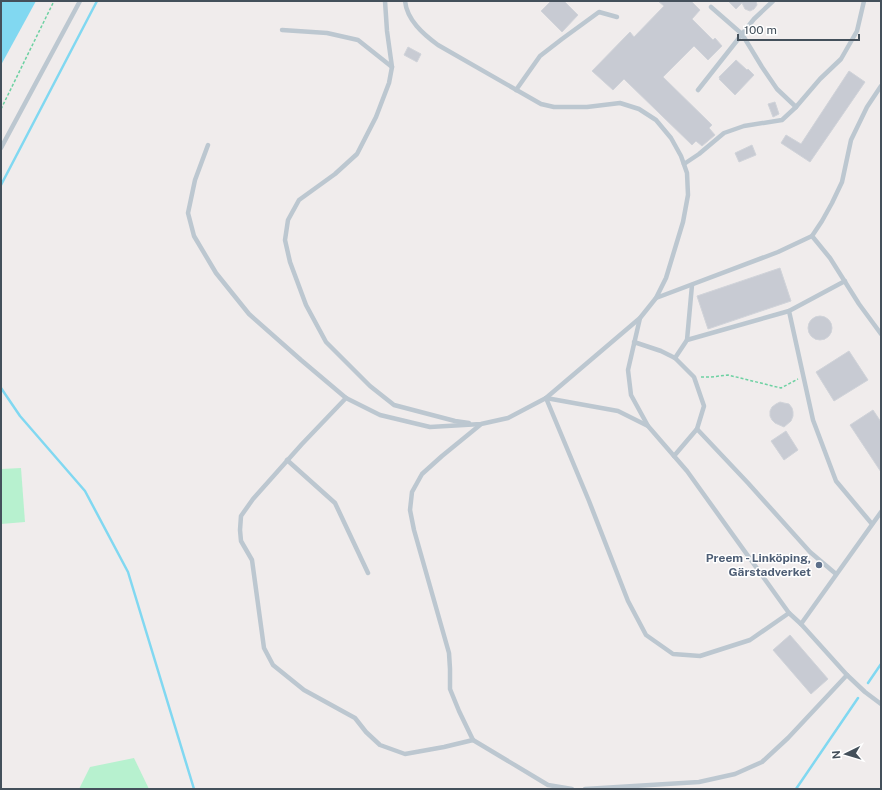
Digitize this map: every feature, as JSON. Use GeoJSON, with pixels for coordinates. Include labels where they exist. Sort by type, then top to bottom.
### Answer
{"type":"FeatureCollection","features":[{"type":"Feature","properties":{"kind":"lane"},"geometry":{"type":"LineString","coordinates":[[1,148],[80,1]]}},
{"type":"Feature","properties":{"kind":"lane"},"geometry":{"type":"LineString","coordinates":[[385,1],[392,67],[389,83],[376,118],[357,154],[335,174],[299,200],[288,220],[285,240],[290,262],[306,305],[326,342],[370,386],[394,405],[455,421],[481,424]]}},
{"type":"Feature","properties":{"kind":"lane"},"geometry":{"type":"LineString","coordinates":[[208,145],[195,180],[188,213],[194,236],[216,273],[249,314],[346,398],[380,415],[430,427],[481,424],[508,418],[546,398],[640,318],[656,298],[666,278],[683,222],[688,195],[687,174],[684,164],[671,138],[656,120],[639,109],[620,103],[587,107],[554,108],[541,104],[438,45],[424,34],[414,22],[406,8],[405,1]]}},
{"type":"Feature","properties":{"kind":"lane"},"geometry":{"type":"LineString","coordinates":[[698,90],[754,19],[773,1]]}},
{"type":"Feature","properties":{"kind":"lane"},"geometry":{"type":"LineString","coordinates":[[684,164],[699,154],[724,132],[744,126],[782,120],[841,59],[857,31],[864,1]]}},
{"type":"Feature","properties":{"kind":"lane"},"geometry":{"type":"LineString","coordinates":[[711,7],[742,34],[777,89],[796,107]]}},
{"type":"Feature","properties":{"kind":"lane"},"geometry":{"type":"LineString","coordinates":[[516,90],[540,56],[599,12],[617,17]]}},
{"type":"Feature","properties":{"kind":"lane"},"geometry":{"type":"LineString","coordinates":[[282,30],[327,33],[358,40],[392,67]]}},
{"type":"Feature","properties":{"kind":"lane"},"geometry":{"type":"LineString","coordinates":[[656,298],[778,252],[812,236],[832,203],[842,182],[851,140],[867,107],[881,87]]}},
{"type":"Feature","properties":{"kind":"lane"},"geometry":{"type":"LineString","coordinates":[[812,236],[830,258],[881,334]]}},
{"type":"Feature","properties":{"kind":"lane"},"geometry":{"type":"LineString","coordinates":[[687,340],[789,311],[845,281]]}},
{"type":"Feature","properties":{"kind":"lane"},"geometry":{"type":"LineString","coordinates":[[675,358],[687,340],[692,285]]}},
{"type":"Feature","properties":{"kind":"lane"},"geometry":{"type":"LineString","coordinates":[[789,311],[813,420],[836,481],[872,524]]}},
{"type":"Feature","properties":{"kind":"lane"},"geometry":{"type":"LineString","coordinates":[[640,318],[628,370],[631,395],[648,426],[687,472],[789,613],[801,624],[847,675],[865,692],[881,703]]}},
{"type":"Feature","properties":{"kind":"lane"},"geometry":{"type":"LineString","coordinates":[[634,342],[661,351],[675,358],[694,377],[704,406],[697,429],[674,456]]}},
{"type":"Feature","properties":{"kind":"lane"},"geometry":{"type":"LineString","coordinates":[[346,398],[287,460],[253,499],[241,516],[241,540],[252,560],[264,648],[273,665],[304,690],[355,718],[366,732],[380,745],[404,754],[444,748],[473,740]]}},
{"type":"Feature","properties":{"kind":"lane"},"geometry":{"type":"LineString","coordinates":[[546,398],[618,411],[648,426]]}},
{"type":"Feature","properties":{"kind":"lane"},"geometry":{"type":"LineString","coordinates":[[546,398],[589,501],[628,601],[646,636],[673,654],[700,656],[750,640],[789,613]]}},
{"type":"Feature","properties":{"kind":"lane"},"geometry":{"type":"LineString","coordinates":[[481,424],[422,474],[412,492],[410,510],[414,530],[449,654],[450,689],[473,740],[548,785],[572,789]]}},
{"type":"Feature","properties":{"kind":"lane"},"geometry":{"type":"LineString","coordinates":[[697,429],[810,552],[836,574]]}},
{"type":"Feature","properties":{"kind":"lane"},"geometry":{"type":"LineString","coordinates":[[287,460],[335,503],[368,573]]}},
{"type":"Feature","properties":{"kind":"lane"},"geometry":{"type":"LineString","coordinates":[[801,624],[881,512]]}},
{"type":"Feature","properties":{"kind":"lane"},"geometry":{"type":"LineString","coordinates":[[585,789],[699,782],[735,774],[762,762],[788,738],[847,675]]}},
{"type":"Feature","properties":{"kind":"path"},"geometry":{"type":"LineString","coordinates":[[1,109],[54,1]]}},
{"type":"Feature","properties":{"kind":"path"},"geometry":{"type":"LineString","coordinates":[[694,377],[711,378],[728,375],[781,388],[803,376]]}},
{"type":"Feature","properties":{"kind":"green space"},"geometry":{"type":"Polygon","coordinates":[[[21,468],[25,522],[1,524],[1,469],[21,468]]]}},
{"type":"Feature","properties":{"kind":"green space"},"geometry":{"type":"Polygon","coordinates":[[[134,758],[149,789],[79,789],[90,767],[134,758]]]}},
{"type":"Feature","properties":{"kind":"water"},"geometry":{"type":"Polygon","coordinates":[[[1,1],[36,1],[1,65],[1,1]]]}},
{"type":"Feature","properties":{"kind":"building"},"geometry":{"type":"Polygon","coordinates":[[[551,1],[564,1],[578,15],[562,32],[541,11],[551,1]]]}},
{"type":"Feature","properties":{"kind":"building"},"geometry":{"type":"Polygon","coordinates":[[[658,1],[691,1],[700,10],[692,19],[713,40],[715,38],[722,46],[708,60],[694,46],[663,77],[712,125],[709,128],[715,135],[702,146],[696,141],[692,145],[624,79],[613,90],[592,71],[630,32],[634,37],[664,6],[658,1]]]}},
{"type":"Feature","properties":{"kind":"building"},"geometry":{"type":"Polygon","coordinates":[[[728,1],[756,1],[757,5],[750,11],[745,9],[742,3],[736,9],[728,1]]]}},
{"type":"Feature","properties":{"kind":"building"},"geometry":{"type":"Polygon","coordinates":[[[408,47],[421,54],[417,62],[404,55],[408,47]]]}},
{"type":"Feature","properties":{"kind":"building"},"geometry":{"type":"Polygon","coordinates":[[[736,60],[754,75],[735,95],[719,79],[719,77],[736,60]]]}},
{"type":"Feature","properties":{"kind":"building"},"geometry":{"type":"Polygon","coordinates":[[[849,71],[865,82],[810,162],[781,143],[786,135],[801,144],[849,71]]]}},
{"type":"Feature","properties":{"kind":"building"},"geometry":{"type":"Polygon","coordinates":[[[775,102],[779,114],[773,117],[768,104],[775,102]]]}},
{"type":"Feature","properties":{"kind":"building"},"geometry":{"type":"Polygon","coordinates":[[[752,145],[756,155],[739,162],[735,153],[752,145]]]}},
{"type":"Feature","properties":{"kind":"building"},"geometry":{"type":"Polygon","coordinates":[[[780,268],[791,301],[708,329],[697,296],[780,268]]]}},
{"type":"Feature","properties":{"kind":"building"},"geometry":{"type":"Polygon","coordinates":[[[820,316],[829,319],[832,328],[829,337],[820,340],[811,337],[808,328],[811,319],[820,316]]]}},
{"type":"Feature","properties":{"kind":"building"},"geometry":{"type":"Polygon","coordinates":[[[849,351],[868,380],[834,401],[816,372],[849,351]]]}},
{"type":"Feature","properties":{"kind":"building"},"geometry":{"type":"Polygon","coordinates":[[[780,402],[789,404],[793,412],[791,421],[784,427],[775,423],[770,416],[772,407],[780,402]]]}},
{"type":"Feature","properties":{"kind":"building"},"geometry":{"type":"Polygon","coordinates":[[[873,410],[881,422],[881,472],[850,425],[873,410]]]}},
{"type":"Feature","properties":{"kind":"building"},"geometry":{"type":"Polygon","coordinates":[[[786,431],[798,450],[784,460],[771,441],[786,431]]]}},
{"type":"Feature","properties":{"kind":"building"},"geometry":{"type":"Polygon","coordinates":[[[790,635],[828,679],[811,694],[773,650],[790,635]]]}},
{"type":"Feature","properties":{"kind":"waterway"},"geometry":{"type":"LineString","coordinates":[[1,185],[97,1]]}},
{"type":"Feature","properties":{"kind":"waterway"},"geometry":{"type":"LineString","coordinates":[[1,388],[20,416],[85,491],[128,572],[194,789]]}},
{"type":"Feature","properties":{"kind":"waterway"},"geometry":{"type":"LineString","coordinates":[[868,683],[881,664]]}},
{"type":"Feature","properties":{"kind":"waterway"},"geometry":{"type":"LineString","coordinates":[[796,789],[858,698]]}},
{"type":"Feature","properties":{"kind":"place","name":"Preem - Linköping, Gärstadverket"},"geometry":{"type":"Point","coordinates":[819,565]}}]}
